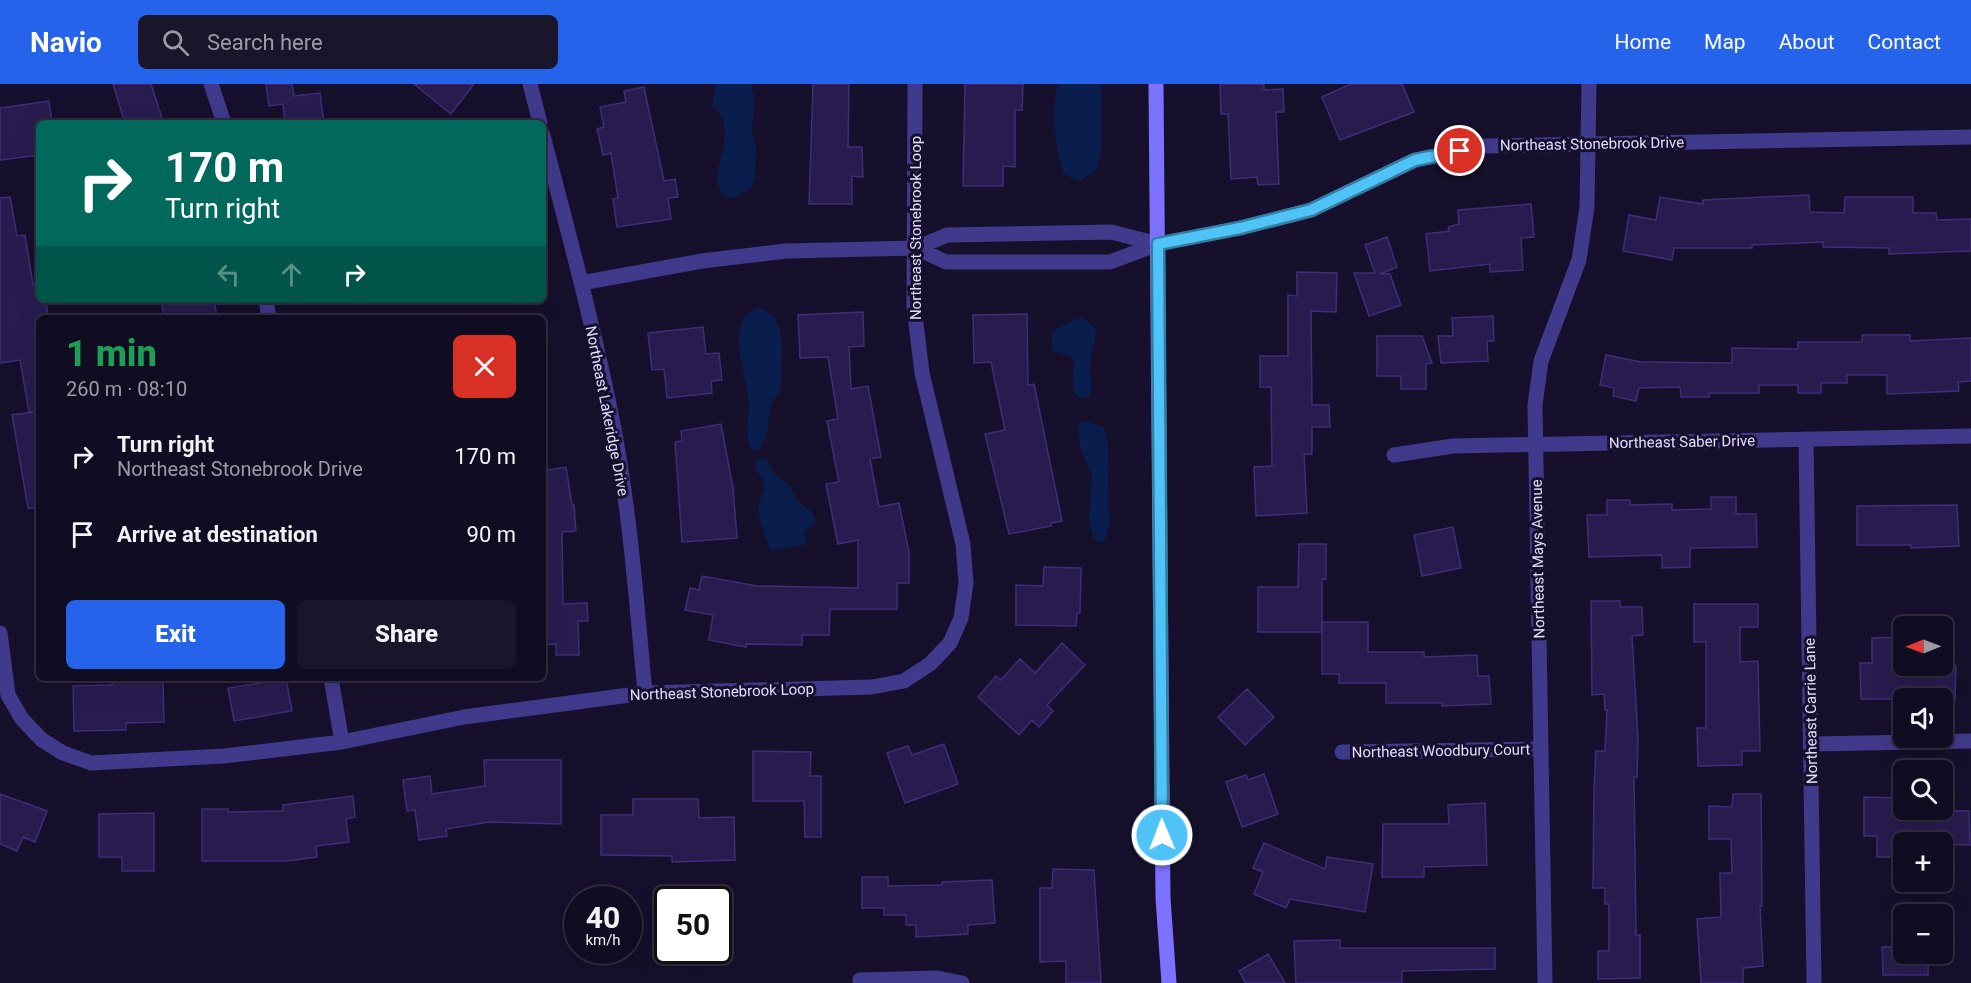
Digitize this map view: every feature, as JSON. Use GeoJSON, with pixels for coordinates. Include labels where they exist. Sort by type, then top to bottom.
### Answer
{"type":"FeatureCollection","features":[{"type":"Feature","properties":{"kind":"main road"},"geometry":{"type":"LineString","coordinates":[[1156,84],[1163,898],[1169,983]]}},
{"type":"Feature","properties":{"kind":"street"},"geometry":{"type":"LineString","coordinates":[[211,84],[223,120]]}},
{"type":"Feature","properties":{"kind":"street"},"geometry":{"type":"LineString","coordinates":[[530,84],[539,120]]}},
{"type":"Feature","properties":{"kind":"street","name":"Northeast Stonebrook Loop"},"geometry":{"type":"LineString","coordinates":[[0,633],[8,695],[22,719],[42,740],[63,753],[91,763],[224,756],[342,742],[464,717],[645,693],[872,687],[903,681],[930,664],[950,643],[961,618],[966,583],[963,543],[922,373],[914,307],[915,84]]}},
{"type":"Feature","properties":{"kind":"street","name":"Northeast Mays Avenue"},"geometry":{"type":"LineString","coordinates":[[1545,983],[1535,405],[1541,361],[1579,260],[1587,207],[1589,84]]}},
{"type":"Feature","properties":{"kind":"street","name":"Northeast Stonebrook Drive"},"geometry":{"type":"LineString","coordinates":[[916,248],[946,262],[1110,262],[1158,244],[1240,228],[1311,210],[1415,160],[1482,146],[1971,137]]}},
{"type":"Feature","properties":{"kind":"street","name":"Northeast Lakeridge Drive"},"geometry":{"type":"LineString","coordinates":[[546,147],[581,283],[616,440],[630,539],[645,693]]}},
{"type":"Feature","properties":{"kind":"street","name":"Northeast Stonebrook Drive"},"geometry":{"type":"LineString","coordinates":[[581,283],[702,261],[786,251],[916,248],[948,235],[1111,232],[1158,244]]}},
{"type":"Feature","properties":{"kind":"street","name":"Northeast Saber Drive"},"geometry":{"type":"LineString","coordinates":[[1394,455],[1453,446],[1971,436]]}},
{"type":"Feature","properties":{"kind":"street","name":"Northeast Carrie Lane"},"geometry":{"type":"LineString","coordinates":[[1806,440],[1814,983]]}},
{"type":"Feature","properties":{"kind":"street"},"geometry":{"type":"LineString","coordinates":[[332,681],[342,742]]}},
{"type":"Feature","properties":{"kind":"street"},"geometry":{"type":"LineString","coordinates":[[1812,744],[1971,741]]}},
{"type":"Feature","properties":{"kind":"street","name":"Northeast Woodbury Court"},"geometry":{"type":"LineString","coordinates":[[1342,752],[1541,749]]}},
{"type":"Feature","properties":{"kind":"street"},"geometry":{"type":"LineString","coordinates":[[860,980],[937,978],[962,983]]}},
{"type":"Feature","properties":{"kind":"water"},"geometry":{"type":"Polygon","coordinates":[[[716,84],[751,84],[754,99],[752,130],[756,150],[755,179],[751,189],[733,198],[723,196],[719,187],[718,169],[725,134],[720,114],[712,104],[716,84]]]}},
{"type":"Feature","properties":{"kind":"water"},"geometry":{"type":"Polygon","coordinates":[[[1058,84],[1101,84],[1101,151],[1097,170],[1080,181],[1063,174],[1060,163],[1054,117],[1058,84]]]}},
{"type":"Feature","properties":{"kind":"water"},"geometry":{"type":"Polygon","coordinates":[[[758,308],[767,311],[778,325],[782,343],[781,383],[779,392],[772,403],[763,444],[760,449],[751,450],[747,433],[748,393],[739,336],[741,324],[747,314],[758,308]]]}},
{"type":"Feature","properties":{"kind":"water"},"geometry":{"type":"Polygon","coordinates":[[[1084,318],[1095,328],[1095,341],[1090,363],[1089,397],[1081,399],[1073,391],[1074,362],[1072,356],[1052,351],[1052,335],[1056,329],[1076,319],[1084,318]]]}},
{"type":"Feature","properties":{"kind":"water"},"geometry":{"type":"Polygon","coordinates":[[[1083,421],[1104,427],[1108,444],[1109,525],[1106,538],[1101,543],[1094,539],[1089,520],[1092,476],[1081,451],[1077,425],[1083,421]]]}},
{"type":"Feature","properties":{"kind":"water"},"geometry":{"type":"Polygon","coordinates":[[[766,458],[774,473],[789,485],[798,502],[811,511],[815,519],[814,525],[803,531],[806,542],[804,545],[770,550],[758,507],[764,490],[763,481],[755,467],[756,461],[766,458]]]}},
{"type":"Feature","properties":{"kind":"building"},"geometry":{"type":"Polygon","coordinates":[[[113,84],[151,84],[162,118],[124,120],[113,84]]]}},
{"type":"Feature","properties":{"kind":"building"},"geometry":{"type":"Polygon","coordinates":[[[266,84],[292,84],[294,96],[320,93],[324,120],[285,120],[283,104],[269,106],[266,84]]]}},
{"type":"Feature","properties":{"kind":"building"},"geometry":{"type":"Polygon","coordinates":[[[414,84],[474,84],[451,114],[414,84]]]}},
{"type":"Feature","properties":{"kind":"building"},"geometry":{"type":"Polygon","coordinates":[[[813,84],[849,84],[848,147],[862,147],[863,177],[852,176],[852,204],[809,204],[813,84]]]}},
{"type":"Feature","properties":{"kind":"building"},"geometry":{"type":"Polygon","coordinates":[[[965,84],[1023,84],[1022,110],[1015,110],[1015,167],[1003,166],[1003,186],[963,186],[965,84]]]}},
{"type":"Feature","properties":{"kind":"building"},"geometry":{"type":"Polygon","coordinates":[[[1220,84],[1264,84],[1264,90],[1283,89],[1284,112],[1276,112],[1279,184],[1258,185],[1257,177],[1231,179],[1228,114],[1221,114],[1220,84]]]}},
{"type":"Feature","properties":{"kind":"building"},"geometry":{"type":"Polygon","coordinates":[[[1351,84],[1402,84],[1414,112],[1340,140],[1322,97],[1351,84]]]}},
{"type":"Feature","properties":{"kind":"building"},"geometry":{"type":"Polygon","coordinates":[[[644,87],[664,181],[675,179],[678,197],[668,198],[671,219],[617,227],[613,199],[618,198],[611,153],[603,155],[597,129],[604,127],[600,107],[626,102],[624,91],[644,87]]]}},
{"type":"Feature","properties":{"kind":"building"},"geometry":{"type":"Polygon","coordinates":[[[49,101],[52,120],[36,120],[36,155],[0,160],[0,108],[49,101]]]}},
{"type":"Feature","properties":{"kind":"building"},"geometry":{"type":"Polygon","coordinates":[[[1809,195],[1810,212],[1844,213],[1845,197],[1913,197],[1913,213],[1936,213],[1937,220],[1971,219],[1971,251],[1889,254],[1889,248],[1823,247],[1823,242],[1752,245],[1752,248],[1674,248],[1672,260],[1623,251],[1629,215],[1656,220],[1660,197],[1703,204],[1703,200],[1809,195]]]}},
{"type":"Feature","properties":{"kind":"building"},"geometry":{"type":"Polygon","coordinates":[[[10,197],[17,236],[25,235],[33,285],[36,284],[36,303],[46,303],[48,315],[36,315],[36,508],[28,508],[12,415],[33,412],[29,412],[20,360],[0,363],[0,198],[10,197]]]}},
{"type":"Feature","properties":{"kind":"building"},"geometry":{"type":"Polygon","coordinates":[[[1531,204],[1534,237],[1521,238],[1523,270],[1490,272],[1490,264],[1430,271],[1426,234],[1449,231],[1448,227],[1459,224],[1458,210],[1531,204]]]}},
{"type":"Feature","properties":{"kind":"building"},"geometry":{"type":"Polygon","coordinates":[[[1387,237],[1397,267],[1380,274],[1390,274],[1401,305],[1369,316],[1354,273],[1375,273],[1365,245],[1387,237]]]}},
{"type":"Feature","properties":{"kind":"building"},"geometry":{"type":"Polygon","coordinates":[[[1297,272],[1337,273],[1336,312],[1311,311],[1312,405],[1329,405],[1330,427],[1312,427],[1312,454],[1304,454],[1307,513],[1256,516],[1254,467],[1272,466],[1271,387],[1260,387],[1260,356],[1288,356],[1288,295],[1297,296],[1297,272]]]}},
{"type":"Feature","properties":{"kind":"building"},"geometry":{"type":"Polygon","coordinates":[[[162,303],[214,303],[216,315],[164,315],[162,303]]]}},
{"type":"Feature","properties":{"kind":"building"},"geometry":{"type":"Polygon","coordinates":[[[863,312],[864,346],[849,347],[851,389],[868,386],[881,457],[870,459],[879,507],[899,503],[909,552],[909,583],[897,583],[897,609],[830,609],[829,635],[802,635],[802,645],[746,644],[746,647],[709,640],[713,615],[685,610],[690,588],[699,590],[702,576],[757,586],[858,588],[858,540],[838,544],[826,484],[839,482],[827,421],[838,419],[828,357],[800,358],[798,315],[863,312]]]}},
{"type":"Feature","properties":{"kind":"building"},"geometry":{"type":"Polygon","coordinates":[[[1027,314],[1028,385],[1034,384],[1062,521],[1051,523],[1051,526],[1009,534],[985,434],[1005,430],[991,362],[974,363],[973,315],[1027,314]]]}},
{"type":"Feature","properties":{"kind":"building"},"geometry":{"type":"Polygon","coordinates":[[[1493,316],[1494,341],[1487,341],[1488,361],[1441,363],[1438,336],[1453,336],[1452,318],[1493,316]]]}},
{"type":"Feature","properties":{"kind":"building"},"geometry":{"type":"Polygon","coordinates":[[[703,327],[706,354],[719,353],[722,380],[711,381],[712,393],[667,398],[664,369],[652,370],[648,333],[703,327]]]}},
{"type":"Feature","properties":{"kind":"building"},"geometry":{"type":"Polygon","coordinates":[[[1862,335],[1910,335],[1910,341],[1971,338],[1971,381],[1958,382],[1959,391],[1887,394],[1887,375],[1847,375],[1847,383],[1821,383],[1821,393],[1798,393],[1798,385],[1759,385],[1759,393],[1709,393],[1709,397],[1681,397],[1680,387],[1639,388],[1636,401],[1613,396],[1614,388],[1600,385],[1606,355],[1641,362],[1732,363],[1732,348],[1798,349],[1798,342],[1862,342],[1862,335]]]}},
{"type":"Feature","properties":{"kind":"building"},"geometry":{"type":"Polygon","coordinates":[[[1377,336],[1422,336],[1432,363],[1426,364],[1426,389],[1401,389],[1401,376],[1377,376],[1377,336]]]}},
{"type":"Feature","properties":{"kind":"building"},"geometry":{"type":"Polygon","coordinates":[[[721,424],[733,488],[737,538],[682,542],[675,442],[682,441],[681,431],[721,424]]]}},
{"type":"Feature","properties":{"kind":"building"},"geometry":{"type":"Polygon","coordinates":[[[566,467],[572,505],[574,505],[576,531],[562,532],[563,604],[587,603],[588,621],[578,621],[579,655],[556,655],[556,644],[546,645],[546,470],[566,467]]]}},
{"type":"Feature","properties":{"kind":"building"},"geometry":{"type":"Polygon","coordinates":[[[1711,497],[1736,497],[1736,514],[1756,514],[1757,547],[1690,548],[1690,567],[1662,568],[1662,555],[1589,557],[1587,515],[1607,515],[1607,500],[1630,500],[1630,505],[1672,504],[1672,510],[1711,509],[1711,497]]]}},
{"type":"Feature","properties":{"kind":"building"},"geometry":{"type":"Polygon","coordinates":[[[1957,505],[1959,546],[1911,548],[1911,545],[1857,545],[1857,506],[1957,505]]]}},
{"type":"Feature","properties":{"kind":"building"},"geometry":{"type":"Polygon","coordinates":[[[1453,527],[1461,568],[1422,576],[1414,535],[1453,527]]]}},
{"type":"Feature","properties":{"kind":"building"},"geometry":{"type":"Polygon","coordinates":[[[1299,544],[1326,544],[1326,579],[1322,579],[1322,632],[1258,632],[1258,587],[1298,587],[1299,544]]]}},
{"type":"Feature","properties":{"kind":"building"},"geometry":{"type":"Polygon","coordinates":[[[1044,567],[1081,568],[1080,613],[1077,613],[1076,626],[1016,625],[1016,585],[1043,586],[1044,567]]]}},
{"type":"Feature","properties":{"kind":"building"},"geometry":{"type":"Polygon","coordinates":[[[1591,601],[1620,601],[1620,607],[1642,607],[1643,635],[1632,636],[1638,738],[1637,777],[1634,777],[1636,935],[1640,935],[1640,978],[1598,979],[1598,951],[1609,951],[1609,904],[1605,904],[1605,888],[1593,888],[1594,788],[1596,751],[1605,751],[1607,710],[1605,710],[1604,694],[1592,695],[1591,601]]]}},
{"type":"Feature","properties":{"kind":"building"},"geometry":{"type":"Polygon","coordinates":[[[1694,604],[1758,604],[1758,627],[1740,627],[1740,662],[1758,661],[1760,751],[1742,751],[1742,765],[1698,766],[1697,728],[1706,728],[1706,642],[1694,642],[1694,604]]]}},
{"type":"Feature","properties":{"kind":"building"},"geometry":{"type":"Polygon","coordinates":[[[1322,622],[1368,622],[1368,652],[1424,652],[1424,657],[1477,655],[1478,676],[1489,676],[1491,704],[1442,706],[1442,703],[1386,703],[1386,683],[1339,683],[1339,674],[1322,674],[1322,622]]]}},
{"type":"Feature","properties":{"kind":"building"},"geometry":{"type":"Polygon","coordinates":[[[1893,637],[1893,676],[1953,676],[1953,666],[1956,666],[1955,699],[1953,699],[1953,688],[1893,688],[1893,699],[1861,699],[1860,663],[1872,663],[1872,638],[1893,637]]]}},
{"type":"Feature","properties":{"kind":"building"},"geometry":{"type":"Polygon","coordinates":[[[1062,643],[1085,665],[1047,705],[1053,711],[1039,727],[1032,720],[1019,735],[978,697],[996,676],[1001,680],[1020,659],[1035,673],[1062,643]]]}},
{"type":"Feature","properties":{"kind":"building"},"geometry":{"type":"Polygon","coordinates":[[[112,681],[163,681],[164,722],[126,723],[126,730],[74,731],[73,686],[112,685],[112,681]]]}},
{"type":"Feature","properties":{"kind":"building"},"geometry":{"type":"Polygon","coordinates":[[[286,681],[292,711],[234,721],[228,688],[286,681]]]}},
{"type":"Feature","properties":{"kind":"building"},"geometry":{"type":"Polygon","coordinates":[[[1247,689],[1274,717],[1245,745],[1218,717],[1247,689]]]}},
{"type":"Feature","properties":{"kind":"building"},"geometry":{"type":"Polygon","coordinates":[[[944,744],[958,784],[905,803],[887,753],[908,746],[912,755],[944,744]]]}},
{"type":"Feature","properties":{"kind":"building"},"geometry":{"type":"Polygon","coordinates":[[[753,751],[811,752],[810,776],[821,776],[821,837],[805,837],[804,801],[753,801],[753,751]]]}},
{"type":"Feature","properties":{"kind":"building"},"geometry":{"type":"Polygon","coordinates":[[[484,760],[561,760],[561,824],[489,822],[446,829],[447,836],[419,840],[415,810],[407,811],[403,780],[430,776],[432,794],[485,786],[484,760]]]}},
{"type":"Feature","properties":{"kind":"building"},"geometry":{"type":"Polygon","coordinates":[[[1264,774],[1278,814],[1242,827],[1226,782],[1246,775],[1248,780],[1264,774]]]}},
{"type":"Feature","properties":{"kind":"building"},"geometry":{"type":"Polygon","coordinates":[[[0,794],[47,811],[35,842],[23,837],[17,851],[0,844],[0,794]]]}},
{"type":"Feature","properties":{"kind":"building"},"geometry":{"type":"Polygon","coordinates":[[[1733,794],[1761,794],[1762,906],[1760,906],[1763,966],[1743,968],[1743,983],[1701,983],[1697,919],[1721,917],[1720,873],[1732,873],[1731,839],[1709,839],[1709,806],[1732,807],[1733,794]]]}},
{"type":"Feature","properties":{"kind":"building"},"geometry":{"type":"Polygon","coordinates":[[[353,796],[355,817],[346,819],[349,842],[316,846],[317,857],[286,861],[202,861],[202,809],[228,809],[228,812],[283,811],[283,805],[353,796]]]}},
{"type":"Feature","properties":{"kind":"building"},"geometry":{"type":"Polygon","coordinates":[[[1864,797],[1893,798],[1893,820],[1953,820],[1953,811],[1969,811],[1970,845],[1953,844],[1953,832],[1893,832],[1893,857],[1877,857],[1877,836],[1864,836],[1864,797]]]}},
{"type":"Feature","properties":{"kind":"building"},"geometry":{"type":"Polygon","coordinates":[[[633,799],[698,799],[699,818],[734,817],[735,860],[672,862],[672,856],[601,855],[601,815],[633,815],[633,799]]]}},
{"type":"Feature","properties":{"kind":"building"},"geometry":{"type":"Polygon","coordinates":[[[1485,803],[1487,865],[1424,867],[1424,877],[1382,877],[1383,824],[1449,824],[1448,805],[1485,803]]]}},
{"type":"Feature","properties":{"kind":"building"},"geometry":{"type":"Polygon","coordinates":[[[154,813],[154,871],[122,871],[122,857],[99,857],[99,814],[154,813]]]}},
{"type":"Feature","properties":{"kind":"building"},"geometry":{"type":"Polygon","coordinates":[[[1264,843],[1325,869],[1327,857],[1373,864],[1365,912],[1290,899],[1286,908],[1254,894],[1263,872],[1253,868],[1264,843]]]}},
{"type":"Feature","properties":{"kind":"building"},"geometry":{"type":"Polygon","coordinates":[[[1053,869],[1094,870],[1101,983],[1066,983],[1066,961],[1040,962],[1040,888],[1052,888],[1053,869]]]}},
{"type":"Feature","properties":{"kind":"building"},"geometry":{"type":"Polygon","coordinates":[[[862,877],[888,877],[888,886],[942,885],[942,882],[992,880],[995,923],[968,925],[968,934],[916,937],[916,925],[906,925],[906,915],[884,915],[884,908],[862,908],[862,877]]]}},
{"type":"Feature","properties":{"kind":"building"},"geometry":{"type":"Polygon","coordinates":[[[1340,940],[1340,948],[1495,948],[1495,969],[1402,971],[1402,983],[1296,983],[1294,941],[1340,940]]]}},
{"type":"Feature","properties":{"kind":"building"},"geometry":{"type":"Polygon","coordinates":[[[1882,947],[1893,947],[1893,964],[1928,964],[1928,975],[1883,975],[1882,947]]]}},
{"type":"Feature","properties":{"kind":"building"},"geometry":{"type":"Polygon","coordinates":[[[1268,954],[1285,983],[1246,983],[1239,971],[1268,954]]]}},
{"type":"Feature","properties":{"kind":"route"},"geometry":{"type":"LineString","coordinates":[[1162,835],[1158,244],[1240,228],[1311,210],[1415,160],[1460,151]]}}]}
